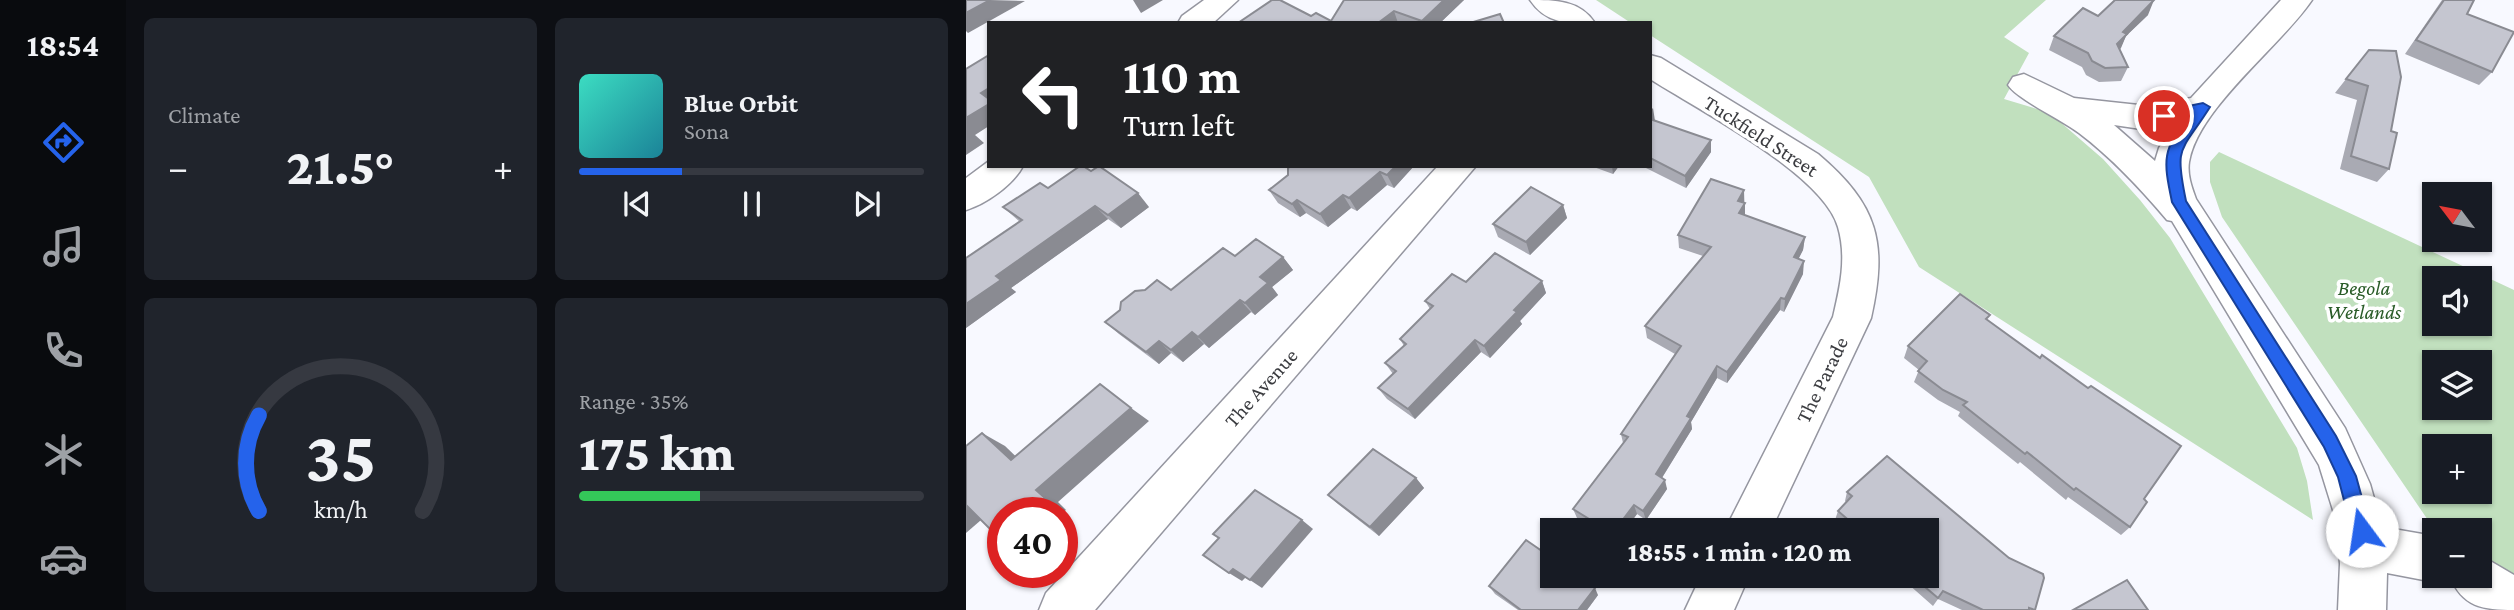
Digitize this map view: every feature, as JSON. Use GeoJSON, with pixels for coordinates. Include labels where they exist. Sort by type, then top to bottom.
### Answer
{"type":"FeatureCollection","features":[{"type":"Feature","properties":{"kind":"street"},"geometry":{"type":"LineString","coordinates":[[1196,21],[1223,0]]}},
{"type":"Feature","properties":{"kind":"street"},"geometry":{"type":"LineString","coordinates":[[1545,0],[1577,21]]}},
{"type":"Feature","properties":{"kind":"street"},"geometry":{"type":"LineString","coordinates":[[2297,0],[2182,134],[2171,165],[2179,202],[2330,442],[2347,476],[2360,515],[2364,546],[2362,610]]}},
{"type":"Feature","properties":{"kind":"street","name":"Tuckfield Street"},"geometry":{"type":"LineString","coordinates":[[1652,66],[1804,161],[1830,182],[1856,222]]}},
{"type":"Feature","properties":{"kind":"street"},"geometry":{"type":"LineString","coordinates":[[2024,85],[2092,123],[2123,150],[2193,225]]}},
{"type":"Feature","properties":{"kind":"street"},"geometry":{"type":"LineString","coordinates":[[2069,108],[2113,116],[2148,118],[2203,107]]}},
{"type":"Feature","properties":{"kind":"street"},"geometry":{"type":"LineString","coordinates":[[966,197],[1003,168]]}},
{"type":"Feature","properties":{"kind":"street","name":"The Avenue"},"geometry":{"type":"LineString","coordinates":[[1063,610],[1457,168]]}},
{"type":"Feature","properties":{"kind":"street","name":"The Parade"},"geometry":{"type":"LineString","coordinates":[[1754,518],[1852,318],[1863,271],[1856,222]]}},
{"type":"Feature","properties":{"kind":"street"},"geometry":{"type":"LineString","coordinates":[[2364,546],[2422,557]]}},
{"type":"Feature","properties":{"kind":"street"},"geometry":{"type":"LineString","coordinates":[[1709,610],[1720,588]]}},
{"type":"Feature","properties":{"kind":"street"},"geometry":{"type":"LineString","coordinates":[[2492,588],[2514,602]]}},
{"type":"Feature","properties":{"kind":"green space"},"geometry":{"type":"Polygon","coordinates":[[[1596,0],[2046,0],[2004,37],[2029,53],[2004,99],[2044,111],[2059,121],[2103,159],[2170,238],[2297,448],[2307,481],[2313,520],[1919,267],[1869,177],[1652,36],[1652,21],[1628,21],[1596,0]]]}},
{"type":"Feature","properties":{"kind":"green space","name":"Begola Wetlands"},"geometry":{"type":"Polygon","coordinates":[[[2219,152],[2422,247],[2422,252],[2433,252],[2463,266],[2422,266],[2422,336],[2492,336],[2492,280],[2514,290],[2514,576],[2492,563],[2492,518],[2427,518],[2222,217],[2210,182],[2210,162],[2219,152]]]}},
{"type":"Feature","properties":{"kind":"building"},"geometry":{"type":"Polygon","coordinates":[[[966,0],[990,0],[966,13],[966,0]]]}},
{"type":"Feature","properties":{"kind":"building"},"geometry":{"type":"Polygon","coordinates":[[[1272,0],[1280,0],[1311,16],[1316,13],[1331,21],[1241,21],[1272,0]]]}},
{"type":"Feature","properties":{"kind":"building"},"geometry":{"type":"Polygon","coordinates":[[[1344,0],[1444,0],[1422,21],[1394,11],[1381,21],[1331,21],[1344,0]]]}},
{"type":"Feature","properties":{"kind":"building"},"geometry":{"type":"Polygon","coordinates":[[[2115,0],[2154,0],[2123,32],[2127,34],[2117,44],[2128,67],[2105,68],[2092,61],[2088,53],[2054,36],[2083,8],[2098,16],[2115,0]]]}},
{"type":"Feature","properties":{"kind":"building"},"geometry":{"type":"Polygon","coordinates":[[[2444,0],[2474,0],[2467,14],[2514,32],[2492,72],[2416,40],[2444,0]]]}},
{"type":"Feature","properties":{"kind":"building"},"geometry":{"type":"Polygon","coordinates":[[[1500,14],[1503,21],[1477,21],[1500,14]]]}},
{"type":"Feature","properties":{"kind":"building"},"geometry":{"type":"Polygon","coordinates":[[[2369,50],[2396,51],[2401,77],[2391,131],[2397,133],[2389,169],[2351,156],[2368,86],[2346,79],[2369,50]]]}},
{"type":"Feature","properties":{"kind":"building"},"geometry":{"type":"Polygon","coordinates":[[[987,56],[987,89],[981,93],[987,98],[987,105],[966,118],[966,69],[987,56]]]}},
{"type":"Feature","properties":{"kind":"building"},"geometry":{"type":"Polygon","coordinates":[[[1652,120],[1711,140],[1685,176],[1652,159],[1652,120]]]}},
{"type":"Feature","properties":{"kind":"building"},"geometry":{"type":"Polygon","coordinates":[[[1077,168],[1091,171],[1102,168],[1138,193],[1108,215],[1095,206],[996,276],[1001,280],[966,304],[966,258],[1022,220],[1003,207],[1040,183],[1048,188],[1077,168]]]}},
{"type":"Feature","properties":{"kind":"building"},"geometry":{"type":"Polygon","coordinates":[[[1288,168],[1394,168],[1387,175],[1380,172],[1349,198],[1343,195],[1320,214],[1297,200],[1292,204],[1269,190],[1288,175],[1288,168]]]}},
{"type":"Feature","properties":{"kind":"building"},"geometry":{"type":"Polygon","coordinates":[[[1711,179],[1744,190],[1738,201],[1745,203],[1739,213],[1805,237],[1794,257],[1804,261],[1785,299],[1781,298],[1727,372],[1717,366],[1687,416],[1691,418],[1656,474],[1665,480],[1643,511],[1634,505],[1624,518],[1588,518],[1573,509],[1628,437],[1621,434],[1681,346],[1645,326],[1711,247],[1678,235],[1711,179]]]}},
{"type":"Feature","properties":{"kind":"building"},"geometry":{"type":"Polygon","coordinates":[[[1531,187],[1563,205],[1526,242],[1493,224],[1531,187]]]}},
{"type":"Feature","properties":{"kind":"building"},"geometry":{"type":"Polygon","coordinates":[[[1256,239],[1283,257],[1260,277],[1268,283],[1245,303],[1240,300],[1198,337],[1192,332],[1171,350],[1159,341],[1146,352],[1105,322],[1120,310],[1121,302],[1135,291],[1145,290],[1157,280],[1171,290],[1223,248],[1235,256],[1256,239]]]}},
{"type":"Feature","properties":{"kind":"building"},"geometry":{"type":"Polygon","coordinates":[[[1495,253],[1542,281],[1514,310],[1517,312],[1484,346],[1475,340],[1408,409],[1378,388],[1396,371],[1385,363],[1406,344],[1400,339],[1433,306],[1425,301],[1452,274],[1466,282],[1495,253]]]}},
{"type":"Feature","properties":{"kind":"building"},"geometry":{"type":"Polygon","coordinates":[[[1960,294],[1990,315],[1986,319],[2040,358],[2042,355],[2088,388],[2091,386],[2181,446],[2144,499],[2147,502],[2130,527],[2076,488],[2074,490],[2027,452],[2025,454],[1963,405],[1967,402],[1943,390],[1918,371],[1927,361],[1908,346],[1960,294]]]}},
{"type":"Feature","properties":{"kind":"building"},"geometry":{"type":"Polygon","coordinates":[[[1100,384],[1131,408],[1036,490],[1044,497],[987,497],[987,526],[966,505],[966,446],[982,433],[1011,460],[1100,384]]]}},
{"type":"Feature","properties":{"kind":"building"},"geometry":{"type":"Polygon","coordinates":[[[1373,449],[1416,478],[1370,527],[1328,495],[1373,449]]]}},
{"type":"Feature","properties":{"kind":"building"},"geometry":{"type":"Polygon","coordinates":[[[1887,456],[2009,558],[2043,574],[2035,610],[1983,610],[1943,591],[1938,598],[1926,588],[1939,588],[1939,518],[1846,518],[1838,511],[1852,496],[1847,492],[1887,456]]]}},
{"type":"Feature","properties":{"kind":"building"},"geometry":{"type":"Polygon","coordinates":[[[1255,490],[1302,520],[1250,580],[1233,569],[1229,573],[1203,555],[1219,538],[1213,534],[1255,490]]]}},
{"type":"Feature","properties":{"kind":"building"},"geometry":{"type":"Polygon","coordinates":[[[1526,540],[1540,550],[1540,588],[1595,588],[1578,610],[1521,610],[1489,586],[1526,540]]]}},
{"type":"Feature","properties":{"kind":"building"},"geometry":{"type":"Polygon","coordinates":[[[2127,580],[2148,610],[2073,610],[2127,580]]]}},
{"type":"Feature","properties":{"kind":"route"},"geometry":{"type":"LineString","coordinates":[[2164,116],[2203,107],[2182,134],[2174,151],[2171,165],[2179,202],[2330,442],[2347,476],[2360,515],[2362,531]]}}]}
